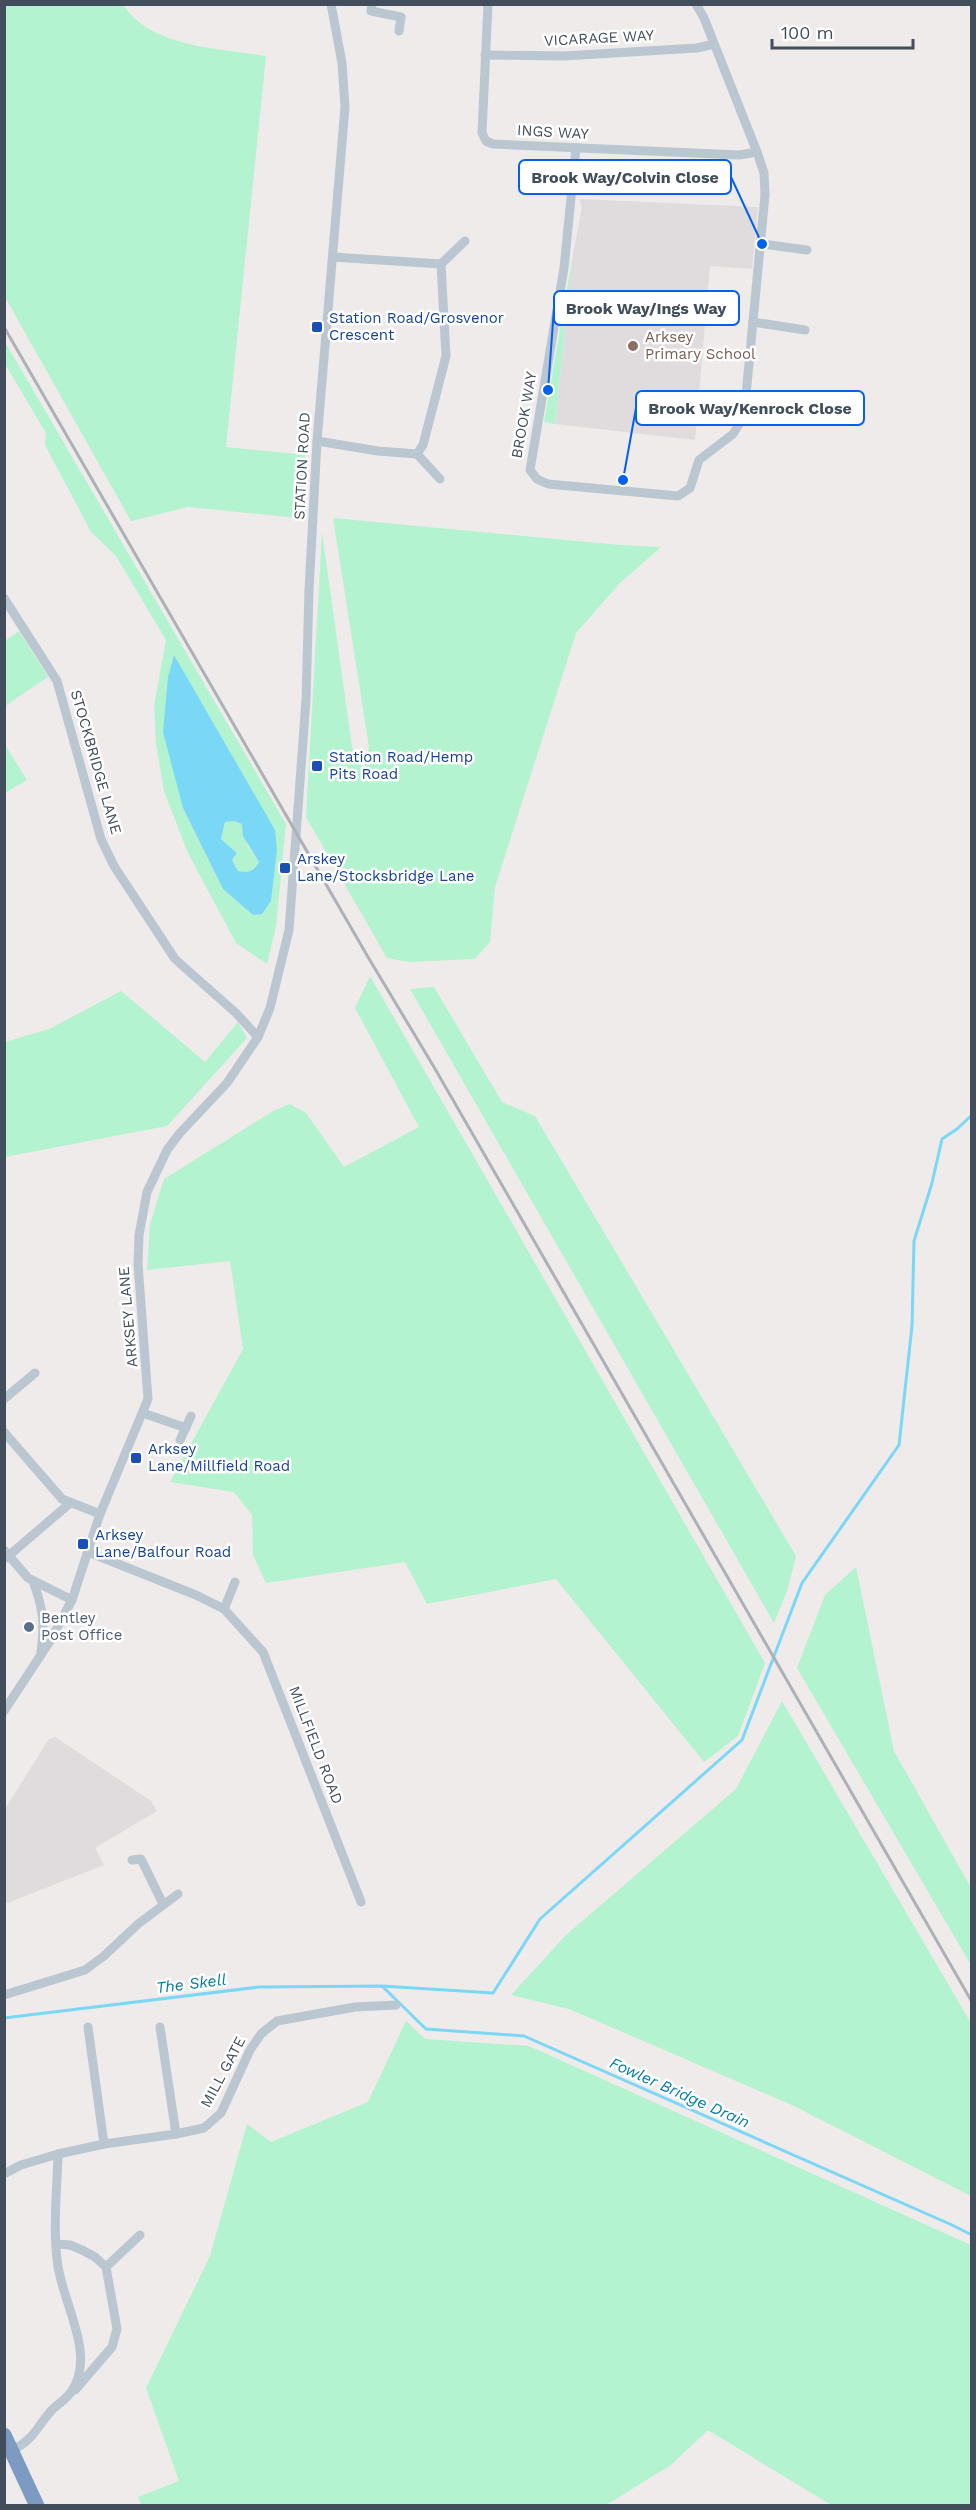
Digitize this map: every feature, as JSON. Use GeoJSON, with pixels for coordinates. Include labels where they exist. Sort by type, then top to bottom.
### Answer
{"type":"FeatureCollection","features":[{"type":"Feature","properties":{"kind":"highway"},"geometry":{"type":"LineString","coordinates":[[4,2435],[37,2505]]}},
{"type":"Feature","properties":{"kind":"street","name":"STATION ROAD"},"geometry":{"type":"LineString","coordinates":[[289,930],[306,700],[317,441],[345,107],[342,63],[331,4]]}},
{"type":"Feature","properties":{"kind":"street"},"geometry":{"type":"LineString","coordinates":[[372,4],[371,11],[401,17],[399,31]]}},
{"type":"Feature","properties":{"kind":"street","name":"INGS WAY"},"geometry":{"type":"LineString","coordinates":[[488,4],[482,133],[486,141],[493,144],[739,155],[757,152]]}},
{"type":"Feature","properties":{"kind":"street","name":"BROOK WAY"},"geometry":{"type":"LineString","coordinates":[[576,148],[564,268],[530,470],[537,479],[548,484],[678,496],[690,488],[699,460],[733,434],[744,416],[765,195],[764,173],[757,152],[696,4]]}},
{"type":"Feature","properties":{"kind":"street","name":"VICARAGE WAY"},"geometry":{"type":"LineString","coordinates":[[485,55],[564,56],[697,48],[714,44]]}},
{"type":"Feature","properties":{"kind":"street"},"geometry":{"type":"LineString","coordinates":[[333,257],[441,264],[465,241]]}},
{"type":"Feature","properties":{"kind":"street"},"geometry":{"type":"LineString","coordinates":[[762,244],[807,250]]}},
{"type":"Feature","properties":{"kind":"street"},"geometry":{"type":"LineString","coordinates":[[417,454],[423,445],[445,365],[441,264]]}},
{"type":"Feature","properties":{"kind":"street"},"geometry":{"type":"LineString","coordinates":[[753,322],[805,330]]}},
{"type":"Feature","properties":{"kind":"street"},"geometry":{"type":"LineString","coordinates":[[317,441],[378,451],[417,454],[440,479]]}},
{"type":"Feature","properties":{"kind":"street","name":"STOCKBRIDGE LANE"},"geometry":{"type":"LineString","coordinates":[[4,598],[57,681],[101,839],[114,866],[175,959],[236,1013],[258,1037]]}},
{"type":"Feature","properties":{"kind":"street","name":"ARKSEY LANE"},"geometry":{"type":"LineString","coordinates":[[4,1711],[40,1657],[72,1600],[100,1514],[148,1399],[149,1387],[138,1264],[139,1235],[147,1192],[167,1150],[227,1083],[258,1037],[270,1008],[289,930]]}},
{"type":"Feature","properties":{"kind":"street"},"geometry":{"type":"LineString","coordinates":[[4,1399],[35,1373]]}},
{"type":"Feature","properties":{"kind":"street"},"geometry":{"type":"LineString","coordinates":[[143,1413],[186,1428]]}},
{"type":"Feature","properties":{"kind":"street"},"geometry":{"type":"LineString","coordinates":[[180,1440],[191,1416]]}},
{"type":"Feature","properties":{"kind":"street"},"geometry":{"type":"LineString","coordinates":[[4,1432],[62,1499],[69,1504],[100,1514]]}},
{"type":"Feature","properties":{"kind":"street"},"geometry":{"type":"LineString","coordinates":[[69,1504],[6,1555],[33,1581],[72,1600]]}},
{"type":"Feature","properties":{"kind":"street","name":"MILLFIELD ROAD"},"geometry":{"type":"LineString","coordinates":[[88,1552],[196,1594],[224,1610],[267,1658],[361,1902]]}},
{"type":"Feature","properties":{"kind":"street"},"geometry":{"type":"LineString","coordinates":[[33,1581],[43,1615],[44,1631],[40,1657]]}},
{"type":"Feature","properties":{"kind":"street"},"geometry":{"type":"LineString","coordinates":[[224,1610],[235,1582]]}},
{"type":"Feature","properties":{"kind":"street"},"geometry":{"type":"LineString","coordinates":[[139,1856],[163,1904]]}},
{"type":"Feature","properties":{"kind":"street"},"geometry":{"type":"LineString","coordinates":[[4,1995],[85,1970],[178,1894]]}},
{"type":"Feature","properties":{"kind":"street","name":"MILL GATE"},"geometry":{"type":"LineString","coordinates":[[4,2174],[21,2165],[58,2154],[204,2128],[221,2113],[250,2050],[261,2034],[276,2021],[355,2007],[396,2005]]}},
{"type":"Feature","properties":{"kind":"street"},"geometry":{"type":"LineString","coordinates":[[88,2027],[104,2144]]}},
{"type":"Feature","properties":{"kind":"street"},"geometry":{"type":"LineString","coordinates":[[160,2027],[176,2134]]}},
{"type":"Feature","properties":{"kind":"street"},"geometry":{"type":"LineString","coordinates":[[58,2154],[55,2226],[59,2276],[80,2340],[78,2372],[71,2393]]}},
{"type":"Feature","properties":{"kind":"street"},"geometry":{"type":"LineString","coordinates":[[106,2267],[140,2235]]}},
{"type":"Feature","properties":{"kind":"street"},"geometry":{"type":"LineString","coordinates":[[13,2450],[30,2439],[52,2409],[98,2365],[116,2338],[106,2267],[95,2257],[82,2250],[70,2245],[57,2244]]}},
{"type":"Feature","properties":{"kind":"shaded area","name":"Arksey Primary School"},"geometry":{"type":"Polygon","coordinates":[[[579,199],[758,207],[752,269],[710,266],[695,440],[555,424],[573,254],[582,207],[579,199]]]}},
{"type":"Feature","properties":{"kind":"shaded area"},"geometry":{"type":"Polygon","coordinates":[[[55,1737],[151,1801],[157,1811],[95,1848],[104,1865],[5,1904],[5,1809],[49,1739],[55,1737]]]}},
{"type":"Feature","properties":{"kind":"green space"},"geometry":{"type":"Polygon","coordinates":[[[4,5],[123,5],[151,30],[168,38],[207,48],[266,56],[226,447],[305,455],[298,518],[188,507],[131,521],[5,297],[4,5]]]}},
{"type":"Feature","properties":{"kind":"green space"},"geometry":{"type":"Polygon","coordinates":[[[573,254],[555,424],[544,422],[573,254]]]}},
{"type":"Feature","properties":{"kind":"green space"},"geometry":{"type":"Polygon","coordinates":[[[4,340],[286,824],[276,926],[267,964],[236,943],[188,853],[164,791],[156,744],[154,706],[166,640],[116,556],[91,532],[45,445],[46,433],[5,364],[4,340]],[[168,677],[183,808],[223,889],[253,915],[261,914],[271,901],[277,851],[168,677]]]}},
{"type":"Feature","properties":{"kind":"green space"},"geometry":{"type":"Polygon","coordinates":[[[333,518],[661,547],[620,583],[576,633],[495,887],[490,942],[475,959],[409,962],[387,958],[306,817],[322,532],[352,747],[364,770],[369,747],[333,518]]]}},
{"type":"Feature","properties":{"kind":"green space"},"geometry":{"type":"Polygon","coordinates":[[[19,631],[48,677],[5,706],[5,641],[19,631]]]}},
{"type":"Feature","properties":{"kind":"green space"},"geometry":{"type":"Polygon","coordinates":[[[5,745],[27,780],[4,793],[5,745]]]}},
{"type":"Feature","properties":{"kind":"green space"},"geometry":{"type":"Polygon","coordinates":[[[234,821],[242,824],[248,846],[259,862],[248,871],[238,871],[232,860],[237,853],[221,839],[225,822],[234,821]]]}},
{"type":"Feature","properties":{"kind":"green space"},"geometry":{"type":"Polygon","coordinates":[[[370,976],[765,1663],[738,1736],[704,1762],[556,1579],[427,1604],[405,1562],[266,1583],[253,1555],[252,1515],[234,1492],[170,1482],[243,1349],[230,1261],[147,1270],[150,1224],[164,1179],[275,1110],[290,1104],[306,1113],[344,1167],[419,1127],[355,1008],[370,976]]]}},
{"type":"Feature","properties":{"kind":"green space"},"geometry":{"type":"Polygon","coordinates":[[[434,987],[502,1102],[535,1116],[796,1556],[787,1591],[774,1623],[410,989],[434,987]]]}},
{"type":"Feature","properties":{"kind":"green space"},"geometry":{"type":"Polygon","coordinates":[[[121,991],[205,1062],[238,1022],[247,1038],[167,1126],[5,1157],[5,1042],[49,1029],[121,991]]]}},
{"type":"Feature","properties":{"kind":"green space"},"geometry":{"type":"Polygon","coordinates":[[[856,1567],[894,1751],[971,1888],[971,1965],[797,1668],[825,1595],[856,1567]]]}},
{"type":"Feature","properties":{"kind":"green space"},"geometry":{"type":"Polygon","coordinates":[[[782,1701],[971,2023],[971,2196],[792,2105],[569,2009],[511,1995],[566,1935],[736,1789],[782,1701]]]}},
{"type":"Feature","properties":{"kind":"green space"},"geometry":{"type":"Polygon","coordinates":[[[406,2021],[425,2039],[529,2046],[971,2245],[971,2505],[831,2505],[708,2430],[671,2465],[606,2505],[141,2505],[138,2497],[179,2481],[146,2388],[210,2256],[247,2124],[271,2142],[368,2102],[406,2021]]]}},
{"type":"Feature","properties":{"kind":"water"},"geometry":{"type":"Polygon","coordinates":[[[174,655],[275,830],[277,851],[271,901],[262,914],[253,915],[223,889],[183,808],[163,732],[168,677],[174,655]],[[234,821],[225,822],[221,839],[237,853],[232,860],[238,871],[245,872],[251,871],[259,862],[243,836],[242,824],[234,821]]]}},
{"type":"Feature","properties":{"kind":"waterway","name":"The Skell"},"geometry":{"type":"LineString","coordinates":[[4,2018],[259,1987],[382,1986],[493,1993],[540,1919],[742,1740],[802,1583],[899,1445],[912,1326],[914,1241],[932,1183],[942,1139],[972,1115]]}},
{"type":"Feature","properties":{"kind":"waterway","name":"Fowler Bridge Drain"},"geometry":{"type":"LineString","coordinates":[[383,1987],[426,2029],[524,2036],[972,2235]]}},
{"type":"Feature","properties":{"kind":"railway"},"geometry":{"type":"LineString","coordinates":[[4,327],[434,1067],[972,2002]]}},
{"type":"Feature","properties":{"kind":"place","name":"Brook Way/Colvin Close"},"geometry":{"type":"Point","coordinates":[762,244]}},
{"type":"Feature","properties":{"kind":"place","name":"Station Road/Grosvenor Crescent"},"geometry":{"type":"Point","coordinates":[317,327]}},
{"type":"Feature","properties":{"kind":"place","name":"Arksey Primary School"},"geometry":{"type":"Point","coordinates":[633,346]}},
{"type":"Feature","properties":{"kind":"place","name":"Brook Way/Ings Way"},"geometry":{"type":"Point","coordinates":[548,390]}},
{"type":"Feature","properties":{"kind":"place","name":"Brook Way/Kenrock Close"},"geometry":{"type":"Point","coordinates":[623,480]}},
{"type":"Feature","properties":{"kind":"place","name":"Station Road/Hemp Pits Road"},"geometry":{"type":"Point","coordinates":[317,766]}},
{"type":"Feature","properties":{"kind":"place","name":"Arskey Lane/Stocksbridge Lane"},"geometry":{"type":"Point","coordinates":[285,868]}},
{"type":"Feature","properties":{"kind":"place","name":"Arksey Lane/Millfield Road"},"geometry":{"type":"Point","coordinates":[136,1458]}},
{"type":"Feature","properties":{"kind":"place","name":"Arksey Lane/Balfour Road"},"geometry":{"type":"Point","coordinates":[83,1544]}},
{"type":"Feature","properties":{"kind":"place","name":"Bentley Post Office"},"geometry":{"type":"Point","coordinates":[29,1627]}}]}
